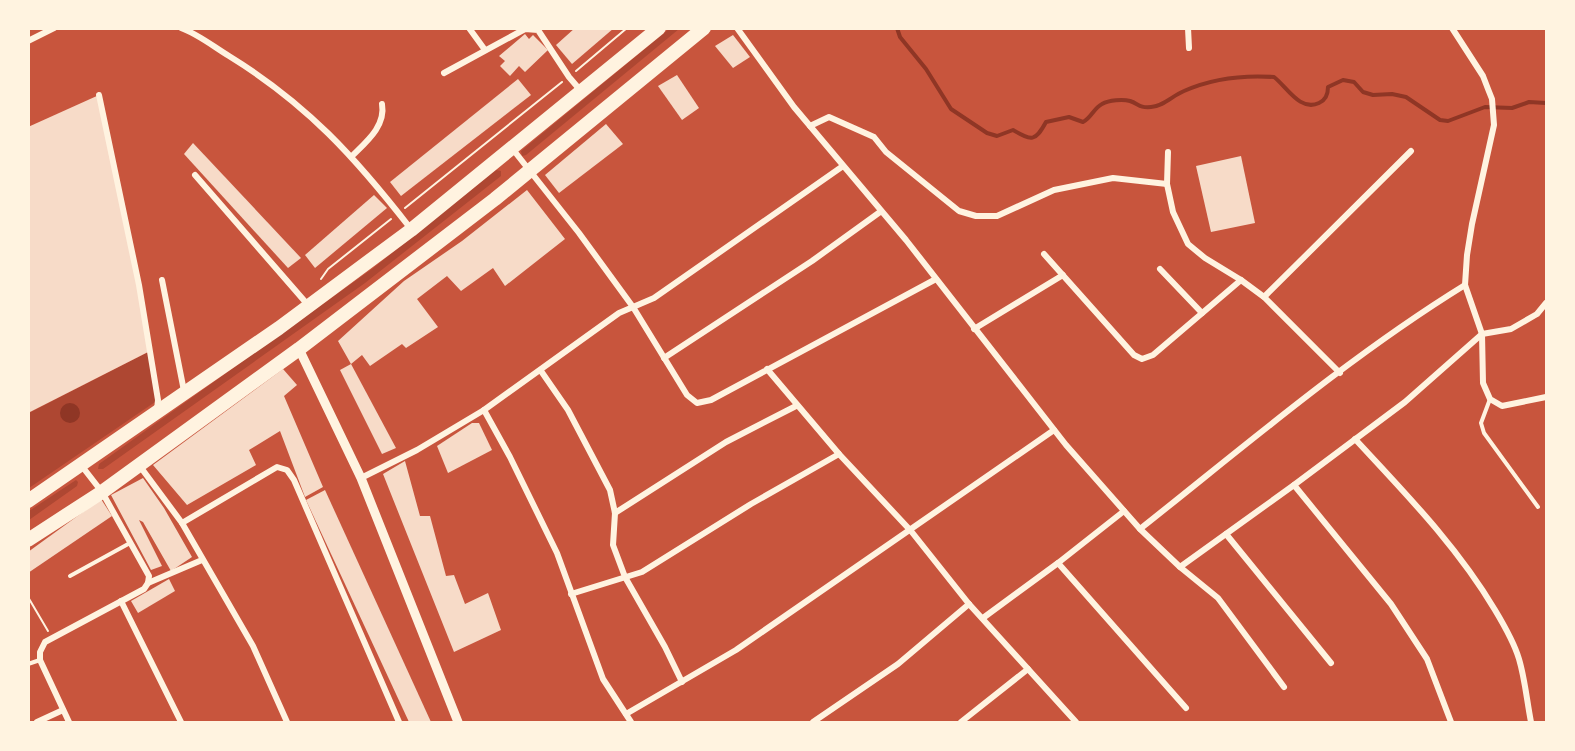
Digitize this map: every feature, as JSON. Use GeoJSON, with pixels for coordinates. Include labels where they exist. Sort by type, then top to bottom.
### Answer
{"type":"FeatureCollection","features":[{"type":"Feature","properties":{"kind":"highway"},"geometry":{"type":"LineString","coordinates":[[28,501],[156,415],[411,230],[659,28]]}},
{"type":"Feature","properties":{"kind":"highway"},"geometry":{"type":"LineString","coordinates":[[28,540],[102,492],[299,348],[530,171],[704,28]]}},
{"type":"Feature","properties":{"kind":"street"},"geometry":{"type":"LineString","coordinates":[[28,41],[54,28]]}},
{"type":"Feature","properties":{"kind":"street"},"geometry":{"type":"LineString","coordinates":[[181,28],[266,80],[301,106],[352,156],[411,230]]}},
{"type":"Feature","properties":{"kind":"street"},"geometry":{"type":"LineString","coordinates":[[470,28],[485,50]]}},
{"type":"Feature","properties":{"kind":"street"},"geometry":{"type":"LineString","coordinates":[[737,28],[810,126],[936,279],[1054,430],[1140,529],[1180,567],[1218,598],[1284,687]]}},
{"type":"Feature","properties":{"kind":"street"},"geometry":{"type":"LineString","coordinates":[[1188,28],[1189,48]]}},
{"type":"Feature","properties":{"kind":"street"},"geometry":{"type":"LineString","coordinates":[[1452,28],[1483,76],[1492,99],[1494,125],[1472,224],[1465,285],[1482,334],[1483,383],[1490,399],[1502,406],[1546,397]]}},
{"type":"Feature","properties":{"kind":"street"},"geometry":{"type":"LineString","coordinates":[[444,73],[525,29],[538,30],[581,91]]}},
{"type":"Feature","properties":{"kind":"street"},"geometry":{"type":"LineString","coordinates":[[99,95],[139,285],[158,400],[156,415]]}},
{"type":"Feature","properties":{"kind":"street"},"geometry":{"type":"LineString","coordinates":[[352,156],[377,129],[384,113],[382,104]]}},
{"type":"Feature","properties":{"kind":"street"},"geometry":{"type":"LineString","coordinates":[[810,126],[829,117],[862,130],[874,137],[886,152],[959,211],[976,216],[997,216],[1054,190],[1113,178],[1167,184]]}},
{"type":"Feature","properties":{"kind":"street"},"geometry":{"type":"LineString","coordinates":[[511,147],[579,232],[633,307],[687,395],[697,403],[711,400],[936,279]]}},
{"type":"Feature","properties":{"kind":"street"},"geometry":{"type":"LineString","coordinates":[[1264,297],[1411,151]]}},
{"type":"Feature","properties":{"kind":"street"},"geometry":{"type":"LineString","coordinates":[[1168,152],[1167,184],[1173,212],[1188,244],[1264,297],[1340,373]]}},
{"type":"Feature","properties":{"kind":"street"},"geometry":{"type":"LineString","coordinates":[[361,478],[417,450],[484,410],[619,314],[654,298],[843,166]]}},
{"type":"Feature","properties":{"kind":"street"},"geometry":{"type":"LineString","coordinates":[[195,175],[307,304]]}},
{"type":"Feature","properties":{"kind":"street"},"geometry":{"type":"LineString","coordinates":[[664,358],[812,261],[880,212]]}},
{"type":"Feature","properties":{"kind":"street"},"geometry":{"type":"LineString","coordinates":[[1044,254],[1134,355],[1142,359],[1153,354],[1241,280]]}},
{"type":"Feature","properties":{"kind":"street"},"geometry":{"type":"LineString","coordinates":[[1161,269],[1202,313]]}},
{"type":"Feature","properties":{"kind":"street"},"geometry":{"type":"LineString","coordinates":[[974,329],[1063,275]]}},
{"type":"Feature","properties":{"kind":"street"},"geometry":{"type":"LineString","coordinates":[[162,280],[184,395]]}},
{"type":"Feature","properties":{"kind":"street"},"geometry":{"type":"LineString","coordinates":[[1140,529],[1340,373],[1439,301],[1465,285]]}},
{"type":"Feature","properties":{"kind":"street"},"geometry":{"type":"LineString","coordinates":[[1180,567],[1405,402],[1482,334],[1511,329],[1537,314],[1546,303]]}},
{"type":"Feature","properties":{"kind":"street"},"geometry":{"type":"LineString","coordinates":[[299,348],[361,478],[458,723]]}},
{"type":"Feature","properties":{"kind":"street"},"geometry":{"type":"LineString","coordinates":[[767,369],[796,406],[911,531],[969,604],[1076,723]]}},
{"type":"Feature","properties":{"kind":"street"},"geometry":{"type":"LineString","coordinates":[[541,371],[568,410],[610,490],[615,513],[613,545],[625,577],[682,682]]}},
{"type":"Feature","properties":{"kind":"street"},"geometry":{"type":"LineString","coordinates":[[615,513],[726,442],[796,406]]}},
{"type":"Feature","properties":{"kind":"street"},"geometry":{"type":"LineString","coordinates":[[484,410],[510,457],[551,542],[603,679],[631,723]]}},
{"type":"Feature","properties":{"kind":"street"},"geometry":{"type":"LineString","coordinates":[[626,714],[736,650],[1054,430]]}},
{"type":"Feature","properties":{"kind":"street"},"geometry":{"type":"LineString","coordinates":[[1355,439],[1418,507],[1484,591],[1506,629],[1519,659],[1531,723]]}},
{"type":"Feature","properties":{"kind":"street"},"geometry":{"type":"LineString","coordinates":[[572,594],[642,572],[751,504],[839,454]]}},
{"type":"Feature","properties":{"kind":"street"},"geometry":{"type":"LineString","coordinates":[[69,723],[40,660],[40,652],[45,642],[144,589],[149,576],[102,492],[81,464]]}},
{"type":"Feature","properties":{"kind":"street"},"geometry":{"type":"LineString","coordinates":[[139,465],[182,523],[253,645],[287,723]]}},
{"type":"Feature","properties":{"kind":"street"},"geometry":{"type":"LineString","coordinates":[[182,523],[277,467],[287,470],[294,480],[399,723]]}},
{"type":"Feature","properties":{"kind":"street"},"geometry":{"type":"LineString","coordinates":[[1294,485],[1391,604],[1427,658],[1451,723]]}},
{"type":"Feature","properties":{"kind":"street"},"geometry":{"type":"LineString","coordinates":[[983,618],[1124,511]]}},
{"type":"Feature","properties":{"kind":"street"},"geometry":{"type":"LineString","coordinates":[[1226,534],[1331,663]]}},
{"type":"Feature","properties":{"kind":"street"},"geometry":{"type":"LineString","coordinates":[[148,583],[202,560]]}},
{"type":"Feature","properties":{"kind":"street"},"geometry":{"type":"LineString","coordinates":[[1058,563],[1186,708]]}},
{"type":"Feature","properties":{"kind":"street"},"geometry":{"type":"LineString","coordinates":[[121,601],[181,723]]}},
{"type":"Feature","properties":{"kind":"street"},"geometry":{"type":"LineString","coordinates":[[813,723],[898,664],[969,604]]}},
{"type":"Feature","properties":{"kind":"street"},"geometry":{"type":"LineString","coordinates":[[961,723],[1028,669]]}},
{"type":"Feature","properties":{"kind":"street"},"geometry":{"type":"LineString","coordinates":[[37,723],[63,710]]}},
{"type":"Feature","properties":{"kind":"lane"},"geometry":{"type":"LineString","coordinates":[[1490,399],[1481,423],[1484,433],[1538,507]]}},
{"type":"Feature","properties":{"kind":"lane"},"geometry":{"type":"LineString","coordinates":[[70,576],[130,542]]}},
{"type":"Feature","properties":{"kind":"lane"},"geometry":{"type":"LineString","coordinates":[[28,664],[40,660]]}},
{"type":"Feature","properties":{"kind":"path"},"geometry":{"type":"LineString","coordinates":[[307,304],[328,269],[627,28]]}},
{"type":"Feature","properties":{"kind":"path"},"geometry":{"type":"LineString","coordinates":[[28,597],[52,638]]}},
{"type":"Feature","properties":{"kind":"shaded area"},"geometry":{"type":"Polygon","coordinates":[[[669,29],[679,29],[522,156],[521,151],[669,29]]]}},
{"type":"Feature","properties":{"kind":"shaded area"},"geometry":{"type":"Polygon","coordinates":[[[496,170],[501,171],[501,176],[365,283],[103,469],[98,469],[99,464],[372,269],[496,170]]]}},
{"type":"Feature","properties":{"kind":"shaded area"},"geometry":{"type":"Polygon","coordinates":[[[150,351],[158,400],[29,488],[29,413],[150,351]]]}},
{"type":"Feature","properties":{"kind":"shaded area"},"geometry":{"type":"Polygon","coordinates":[[[70,403],[77,406],[80,413],[77,420],[70,423],[63,420],[60,413],[63,406],[70,403]]]}},
{"type":"Feature","properties":{"kind":"shaded area"},"geometry":{"type":"Polygon","coordinates":[[[76,480],[77,486],[29,520],[29,511],[76,480]]]}},
{"type":"Feature","properties":{"kind":"building"},"geometry":{"type":"Polygon","coordinates":[[[575,28],[614,28],[572,64],[556,45],[575,28]]]}},
{"type":"Feature","properties":{"kind":"building"},"geometry":{"type":"Polygon","coordinates":[[[525,34],[529,39],[533,35],[548,50],[525,72],[519,66],[510,76],[500,66],[505,61],[499,56],[525,34]]]}},
{"type":"Feature","properties":{"kind":"building"},"geometry":{"type":"Polygon","coordinates":[[[733,35],[750,57],[733,68],[715,46],[733,35]]]}},
{"type":"Feature","properties":{"kind":"building"},"geometry":{"type":"Polygon","coordinates":[[[677,75],[699,108],[682,120],[658,86],[677,75]]]}},
{"type":"Feature","properties":{"kind":"building"},"geometry":{"type":"Polygon","coordinates":[[[518,79],[531,95],[401,196],[390,182],[518,79]]]}},
{"type":"Feature","properties":{"kind":"building"},"geometry":{"type":"Polygon","coordinates":[[[99,95],[150,351],[28,413],[28,127],[99,95]]]}},
{"type":"Feature","properties":{"kind":"building"},"geometry":{"type":"Polygon","coordinates":[[[606,124],[623,144],[559,193],[545,175],[606,124]]]}},
{"type":"Feature","properties":{"kind":"building"},"geometry":{"type":"Polygon","coordinates":[[[193,143],[301,258],[288,268],[184,154],[193,143]]]}},
{"type":"Feature","properties":{"kind":"building"},"geometry":{"type":"Polygon","coordinates":[[[1241,156],[1255,223],[1211,232],[1196,166],[1241,156]]]}},
{"type":"Feature","properties":{"kind":"building"},"geometry":{"type":"Polygon","coordinates":[[[527,190],[565,239],[505,286],[493,268],[461,291],[447,276],[417,299],[438,327],[406,348],[402,344],[370,366],[362,355],[351,364],[338,341],[404,281],[462,241],[527,190]]]}},
{"type":"Feature","properties":{"kind":"building"},"geometry":{"type":"Polygon","coordinates":[[[374,195],[387,208],[315,268],[305,255],[374,195]]]}},
{"type":"Feature","properties":{"kind":"building"},"geometry":{"type":"Polygon","coordinates":[[[351,364],[396,448],[382,454],[340,370],[351,364]]]}},
{"type":"Feature","properties":{"kind":"building"},"geometry":{"type":"Polygon","coordinates":[[[283,369],[297,385],[284,396],[323,487],[305,497],[280,431],[249,450],[256,465],[187,505],[153,465],[283,369]]]}},
{"type":"Feature","properties":{"kind":"building"},"geometry":{"type":"Polygon","coordinates":[[[472,423],[479,423],[492,450],[448,473],[437,446],[472,423]]]}},
{"type":"Feature","properties":{"kind":"building"},"geometry":{"type":"Polygon","coordinates":[[[405,461],[420,516],[430,516],[446,576],[454,575],[465,604],[488,593],[501,630],[454,652],[383,474],[405,461]]]}},
{"type":"Feature","properties":{"kind":"building"},"geometry":{"type":"Polygon","coordinates":[[[143,478],[164,508],[192,557],[171,571],[143,522],[139,520],[162,566],[151,570],[111,495],[143,478]]]}},
{"type":"Feature","properties":{"kind":"building"},"geometry":{"type":"Polygon","coordinates":[[[325,490],[431,722],[409,722],[306,500],[325,490]]]}},
{"type":"Feature","properties":{"kind":"building"},"geometry":{"type":"Polygon","coordinates":[[[101,499],[112,516],[28,573],[28,552],[101,499]]]}},
{"type":"Feature","properties":{"kind":"building"},"geometry":{"type":"Polygon","coordinates":[[[169,579],[175,591],[138,613],[131,601],[169,579]]]}},
{"type":"Feature","properties":{"kind":"waterway"},"geometry":{"type":"LineString","coordinates":[[897,28],[900,37],[926,69],[951,109],[987,133],[997,136],[1013,130],[1032,138],[1039,133],[1046,122],[1069,117],[1083,122],[1099,106],[1108,102],[1127,100],[1139,106],[1151,107],[1205,83],[1251,77],[1274,77],[1294,97],[1312,105],[1325,98],[1328,87],[1343,80],[1354,82],[1363,92],[1373,95],[1392,94],[1406,97],[1440,120],[1448,121],[1485,107],[1512,108],[1529,102],[1546,103]]}}]}
